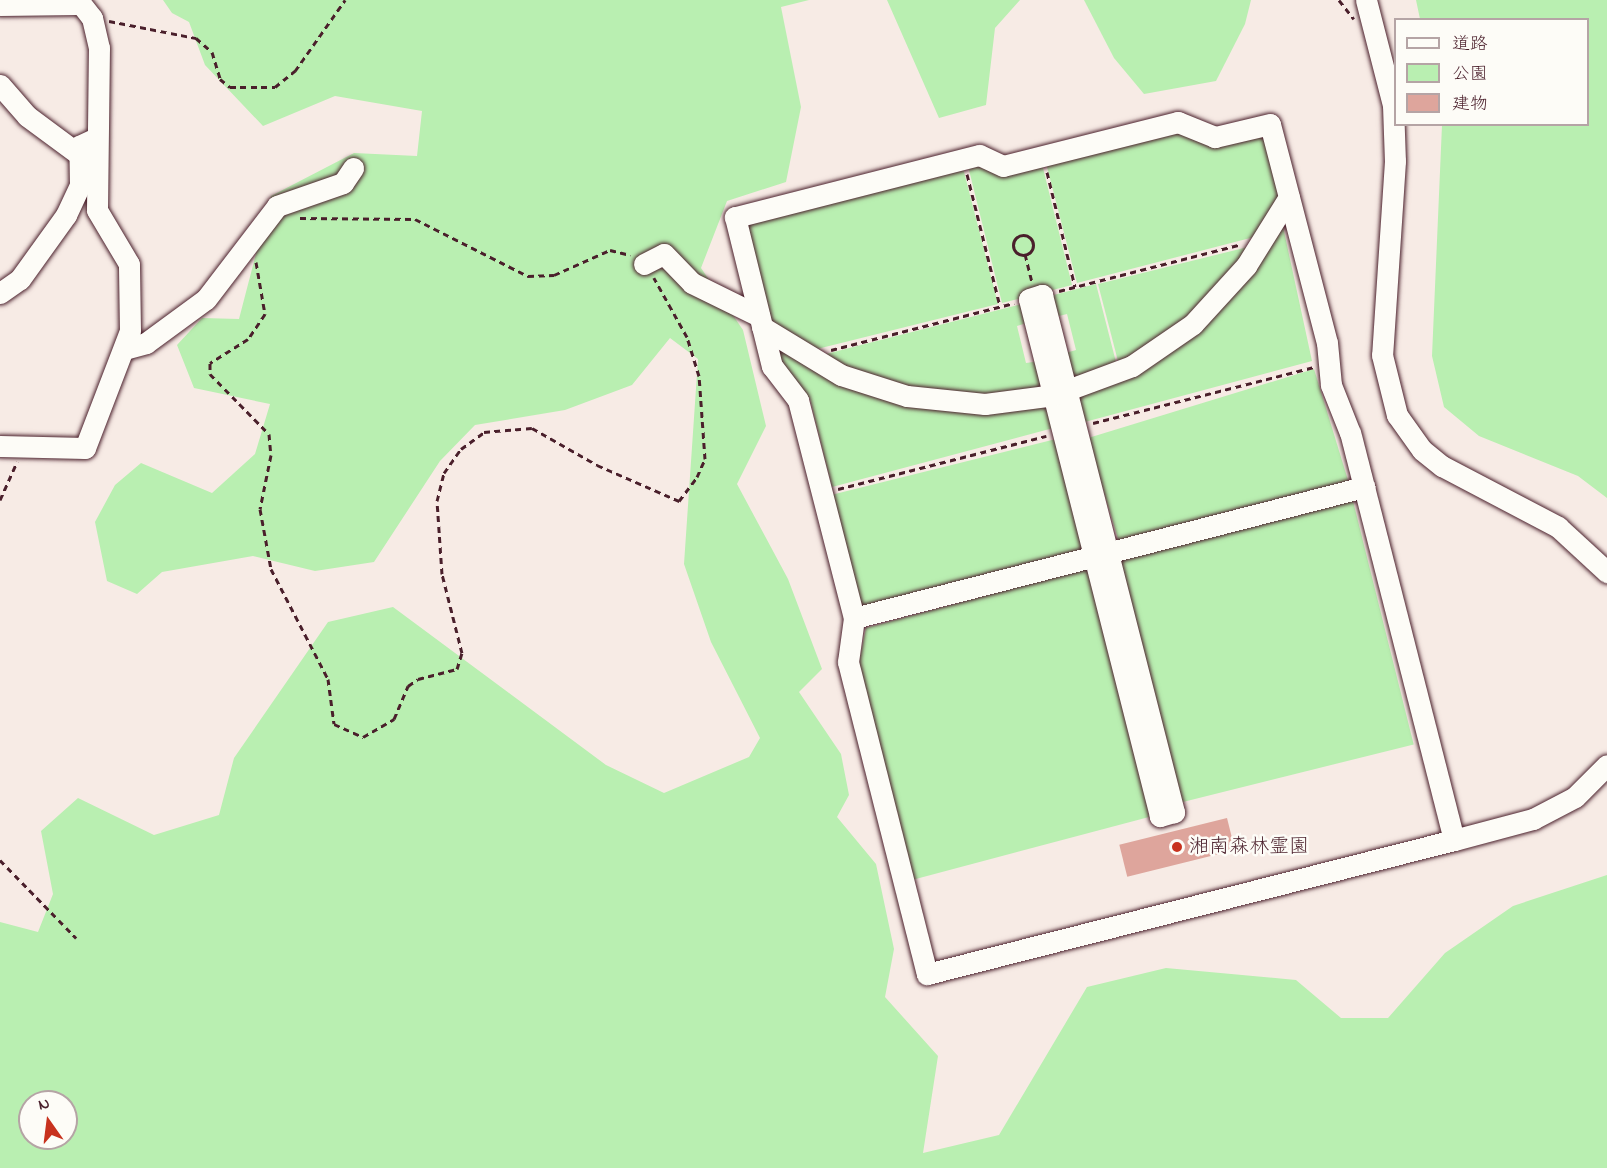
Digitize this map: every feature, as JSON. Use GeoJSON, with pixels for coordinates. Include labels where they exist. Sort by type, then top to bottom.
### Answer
{"type":"FeatureCollection","features":[{"type":"Feature","properties":{"kind":"street"},"geometry":{"type":"LineString","coordinates":[[1366,0],[1393,105],[1395,161],[1382,355],[1397,415],[1422,450],[1442,466],[1558,527],[1607,572]]}},
{"type":"Feature","properties":{"kind":"street"},"geometry":{"type":"LineString","coordinates":[[0,5],[83,8],[99,48],[96,138],[97,210],[129,264],[130,331],[85,447],[0,446]]}},
{"type":"Feature","properties":{"kind":"street"},"geometry":{"type":"LineString","coordinates":[[0,85],[27,116],[77,153],[82,174],[78,195],[20,279],[0,293]]}},
{"type":"Feature","properties":{"kind":"street"},"geometry":{"type":"LineString","coordinates":[[1454,840],[1364,487],[1331,385],[1327,343],[1270,124],[1215,137],[1178,122],[1004,166],[979,156],[735,217],[772,366],[798,400],[854,618],[848,662],[927,974],[1454,840],[1557,808],[1607,765]]}},
{"type":"Feature","properties":{"kind":"street"},"geometry":{"type":"LineString","coordinates":[[77,153],[84,140],[96,138]]}},
{"type":"Feature","properties":{"kind":"street"},"geometry":{"type":"LineString","coordinates":[[124,349],[146,343],[206,299],[277,206],[343,183],[353,168]]}},
{"type":"Feature","properties":{"kind":"street"},"geometry":{"type":"LineString","coordinates":[[644,264],[664,254],[692,283],[761,321],[806,356],[841,375],[907,396],[985,404],[1060,394],[1132,366],[1193,324],[1221,296],[1263,239],[1289,197]]}},
{"type":"Feature","properties":{"kind":"street"},"geometry":{"type":"LineString","coordinates":[[1036,297],[1101,555],[1160,816],[1174,812],[1101,555]]}},
{"type":"Feature","properties":{"kind":"street"},"geometry":{"type":"LineString","coordinates":[[854,618],[1364,487]]}},
{"type":"Feature","properties":{"kind":"path"},"geometry":{"type":"LineString","coordinates":[[83,8],[196,38],[212,52],[224,84],[275,87],[295,71],[345,0]]}},
{"type":"Feature","properties":{"kind":"path"},"geometry":{"type":"LineString","coordinates":[[1339,0],[1350,17]]}},
{"type":"Feature","properties":{"kind":"path"},"geometry":{"type":"LineString","coordinates":[[1042,156],[1075,287]]}},
{"type":"Feature","properties":{"kind":"path"},"geometry":{"type":"LineString","coordinates":[[963,159],[1000,306]]}},
{"type":"Feature","properties":{"kind":"path"},"geometry":{"type":"LineString","coordinates":[[246,244],[265,293],[265,314],[248,339],[210,363],[210,374],[269,434],[271,455],[260,509],[271,569],[328,679],[334,724],[363,737],[394,719],[408,686],[418,679],[457,669],[462,653],[442,574],[437,501],[444,473],[461,449],[484,432],[532,428],[597,465],[680,501],[697,477],[705,459],[699,376],[687,336],[644,264],[610,250],[554,275],[528,276],[415,219],[350,214],[290,219]]}},
{"type":"Feature","properties":{"kind":"path"},"geometry":{"type":"LineString","coordinates":[[1025,255],[1013,249],[1020,235],[1032,241],[1025,255],[1036,297]]}},
{"type":"Feature","properties":{"kind":"path"},"geometry":{"type":"LineString","coordinates":[[806,356],[1263,239]]}},
{"type":"Feature","properties":{"kind":"path"},"geometry":{"type":"LineString","coordinates":[[0,500],[23,446]]}},
{"type":"Feature","properties":{"kind":"path"},"geometry":{"type":"LineString","coordinates":[[0,860],[76,938]]}},
{"type":"Feature","properties":{"kind":"green space"},"geometry":{"type":"Polygon","coordinates":[[[163,0],[809,0],[781,7],[801,107],[786,182],[727,201],[701,268],[743,330],[766,426],[737,484],[788,579],[822,669],[799,692],[841,754],[849,795],[837,817],[876,864],[894,949],[885,997],[938,1056],[923,1153],[999,1135],[1087,987],[1166,968],[1296,980],[1341,1018],[1388,1018],[1445,953],[1513,906],[1607,875],[1607,1168],[0,1168],[0,922],[38,932],[53,894],[41,831],[78,798],[154,835],[219,815],[234,758],[328,622],[393,607],[606,765],[664,793],[749,757],[760,738],[711,642],[684,564],[698,359],[670,338],[632,385],[565,410],[475,425],[440,461],[374,562],[315,571],[253,556],[162,572],[137,594],[107,581],[95,522],[115,485],[141,463],[212,493],[255,454],[270,404],[194,388],[177,345],[202,318],[239,319],[271,196],[354,153],[417,156],[422,111],[335,96],[263,126],[205,65],[189,22],[172,13],[163,0]]]}},
{"type":"Feature","properties":{"kind":"green space"},"geometry":{"type":"Polygon","coordinates":[[[887,0],[1020,0],[995,28],[986,105],[939,118],[887,0]]]}},
{"type":"Feature","properties":{"kind":"green space"},"geometry":{"type":"Polygon","coordinates":[[[1084,0],[1251,0],[1245,24],[1216,81],[1144,94],[1114,58],[1084,0]]]}},
{"type":"Feature","properties":{"kind":"green space"},"geometry":{"type":"Polygon","coordinates":[[[1416,0],[1607,0],[1607,498],[1578,476],[1479,436],[1444,407],[1432,356],[1442,126],[1589,126],[1589,18],[1420,18],[1416,0]]]}},
{"type":"Feature","properties":{"kind":"green space"},"geometry":{"type":"Polygon","coordinates":[[[1178,130],[1213,147],[1264,134],[1279,195],[1258,236],[1077,283],[1046,163],[1178,130]]]}},
{"type":"Feature","properties":{"kind":"green space"},"geometry":{"type":"Polygon","coordinates":[[[1042,164],[1072,285],[1002,303],[968,166],[1042,164]]]}},
{"type":"Feature","properties":{"kind":"green space"},"geometry":{"type":"Polygon","coordinates":[[[963,168],[998,304],[809,351],[772,327],[746,225],[963,168]]]}},
{"type":"Feature","properties":{"kind":"green space"},"geometry":{"type":"Polygon","coordinates":[[[1282,222],[1312,361],[1081,423],[1074,397],[1125,378],[1282,222]]]}},
{"type":"Feature","properties":{"kind":"green space"},"geometry":{"type":"Polygon","coordinates":[[[1252,246],[1193,315],[1119,365],[1098,284],[1252,246]]]}},
{"type":"Feature","properties":{"kind":"green space"},"geometry":{"type":"Polygon","coordinates":[[[1096,284],[1117,366],[1069,384],[1062,354],[1076,350],[1067,314],[1051,318],[1046,297],[1096,284]]]}},
{"type":"Feature","properties":{"kind":"green space"},"geometry":{"type":"Polygon","coordinates":[[[1026,303],[1030,322],[1017,326],[1026,363],[1040,361],[1047,390],[1017,395],[917,393],[818,356],[1026,303]]]}},
{"type":"Feature","properties":{"kind":"green space"},"geometry":{"type":"Polygon","coordinates":[[[778,349],[861,390],[1051,401],[1057,427],[832,487],[810,399],[782,366],[778,349]]]}},
{"type":"Feature","properties":{"kind":"green space"},"geometry":{"type":"Polygon","coordinates":[[[1314,369],[1348,482],[1122,551],[1087,438],[1314,369]]]}},
{"type":"Feature","properties":{"kind":"green space"},"geometry":{"type":"Polygon","coordinates":[[[1060,438],[1088,552],[861,608],[833,495],[1060,438]]]}},
{"type":"Feature","properties":{"kind":"green space"},"geometry":{"type":"Polygon","coordinates":[[[1352,497],[1414,744],[1178,803],[1116,556],[1352,497]]]}},
{"type":"Feature","properties":{"kind":"green space"},"geometry":{"type":"Polygon","coordinates":[[[1092,567],[1146,781],[1149,817],[912,880],[859,663],[866,628],[1092,567]]]}},
{"type":"Feature","properties":{"kind":"building","name":"湘南森林霊園"},"geometry":{"type":"Polygon","coordinates":[[[1227,818],[1235,850],[1127,877],[1119,845],[1227,818]]]}},
{"type":"Feature","properties":{"kind":"place","name":"湘南森林霊園"},"geometry":{"type":"Point","coordinates":[1177,847]}}]}
